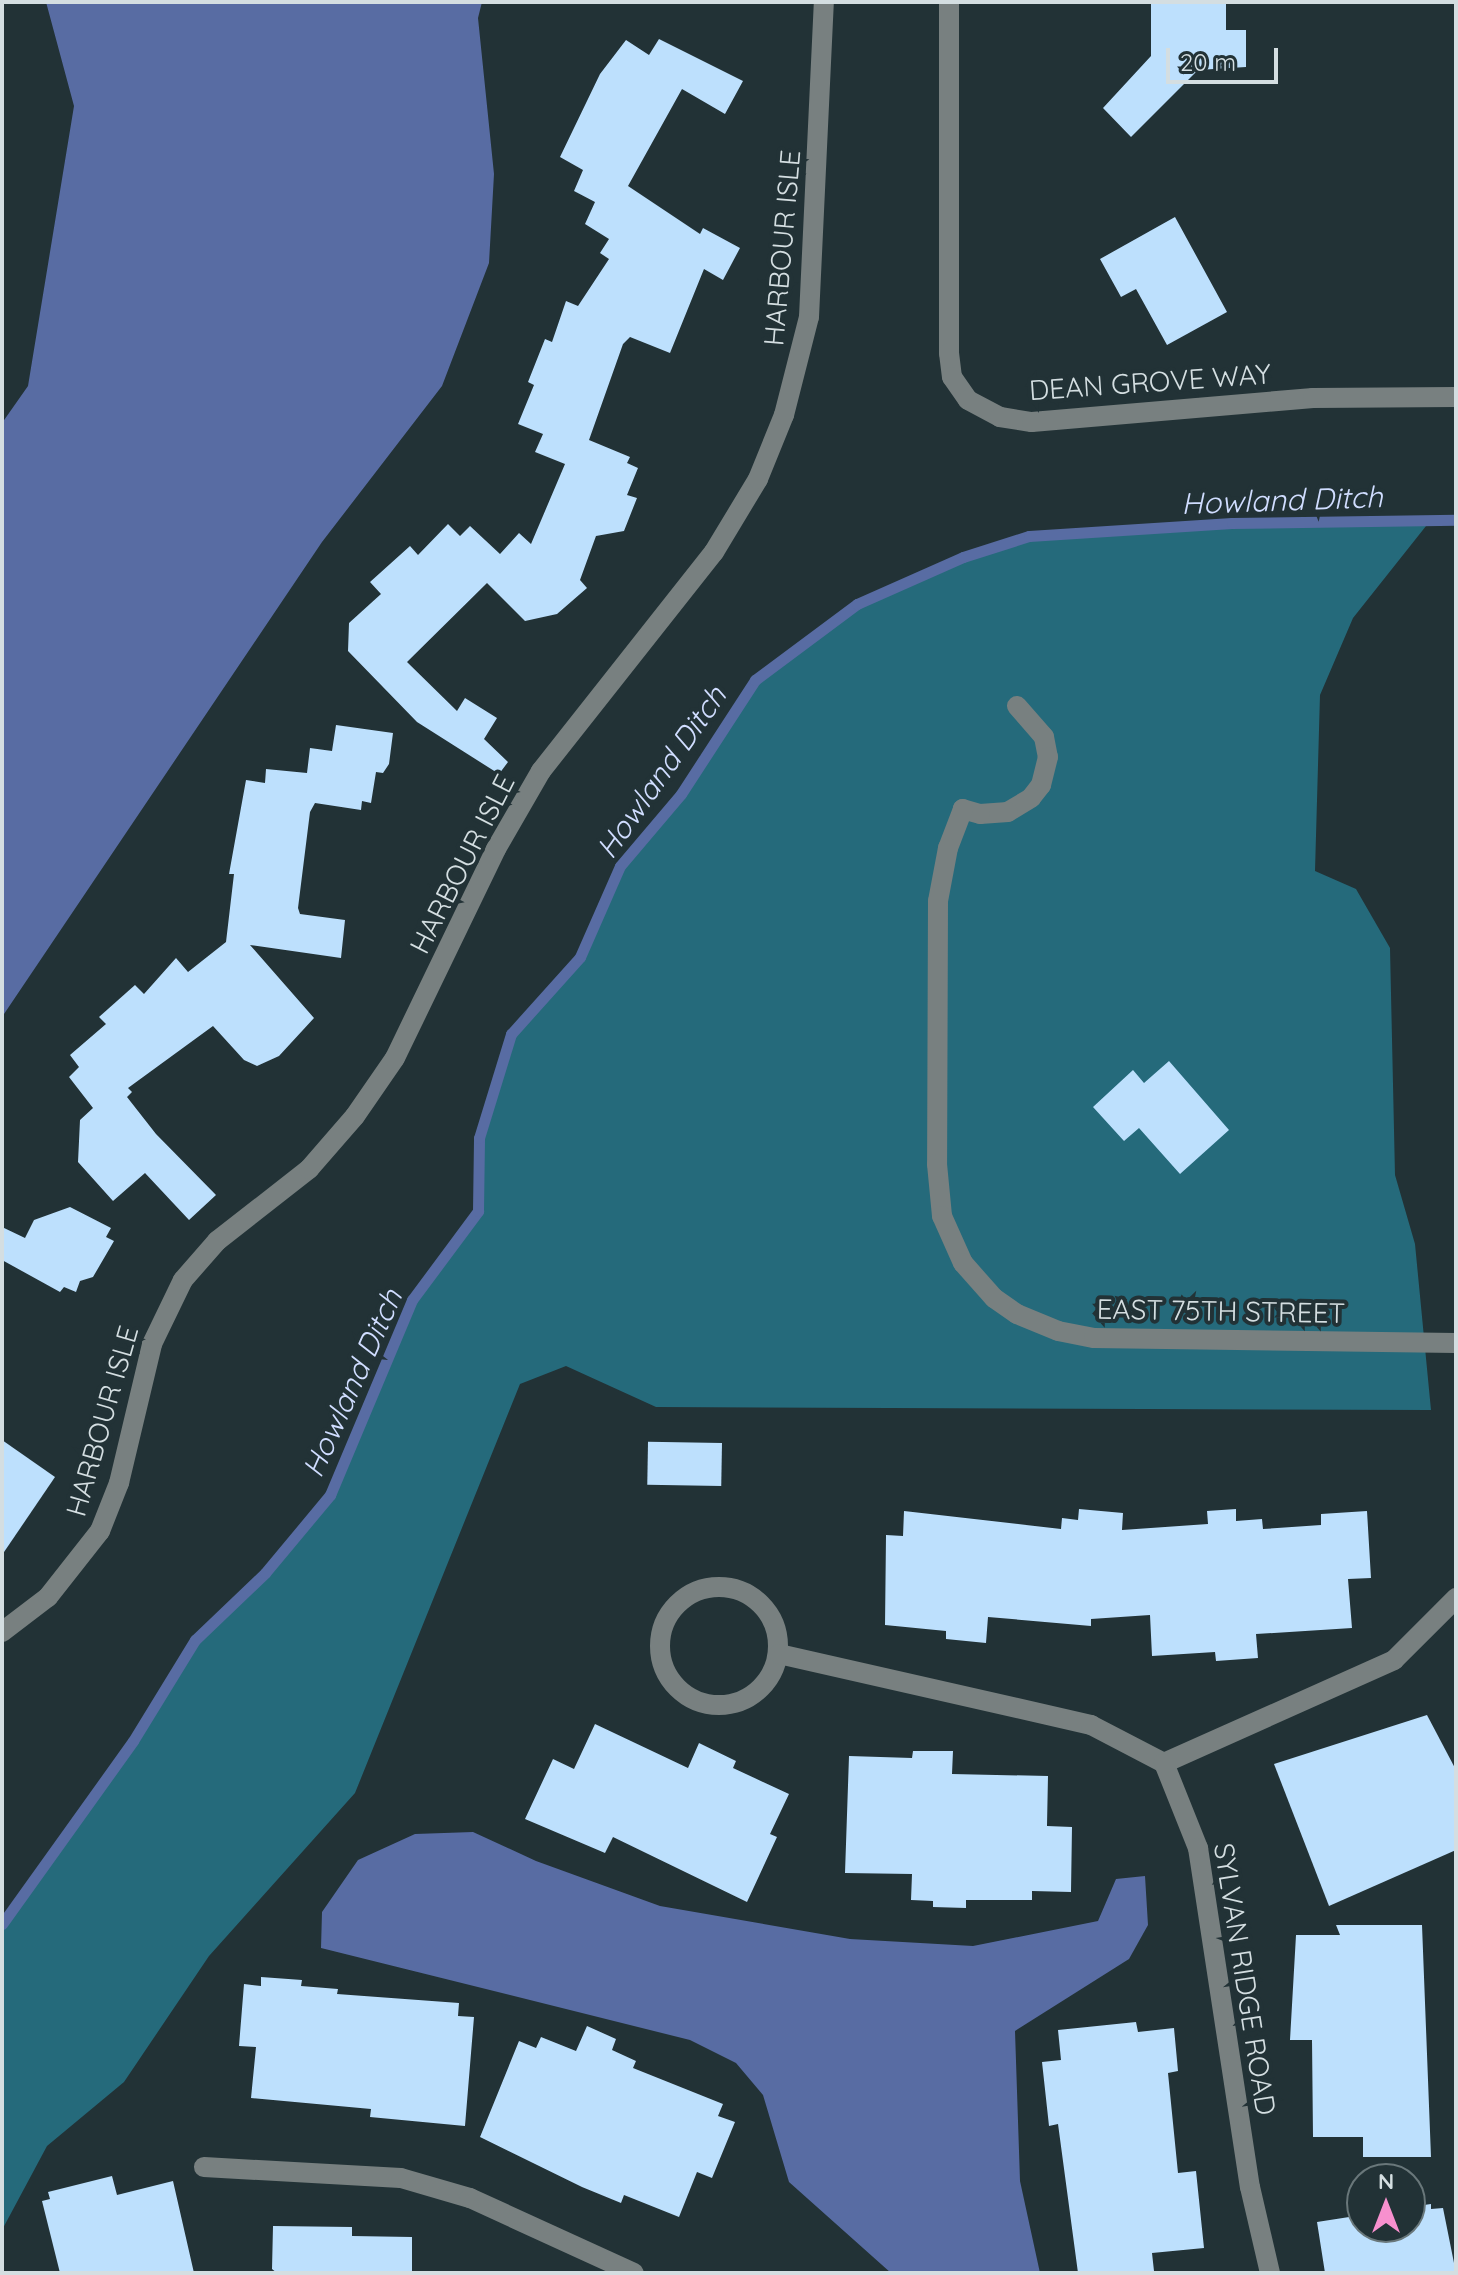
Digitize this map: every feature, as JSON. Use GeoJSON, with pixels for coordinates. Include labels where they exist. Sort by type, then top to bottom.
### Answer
{"type":"FeatureCollection","features":[{"type":"Feature","properties":{"kind":"street","name":"HARBOUR ISLE"},"geometry":{"type":"LineString","coordinates":[[2,1632],[48,1597],[100,1531],[119,1483],[152,1344],[183,1280],[217,1241],[309,1169],[355,1116],[395,1058],[496,849],[541,771],[714,552],[758,479],[784,415],[809,317],[824,2]]}},
{"type":"Feature","properties":{"kind":"street","name":"DEAN GROVE WAY"},"geometry":{"type":"LineString","coordinates":[[949,2],[949,353],[952,377],[968,400],[1000,417],[1032,422],[1313,398],[1456,397]]}},
{"type":"Feature","properties":{"kind":"street","name":"EAST 75TH STREET"},"geometry":{"type":"LineString","coordinates":[[1017,706],[1044,737],[1048,757],[1041,785],[1031,798],[1008,812],[980,814],[963,809],[944,860],[937,915],[937,1164],[942,1216],[963,1263],[994,1298],[1058,1331],[1094,1338],[1456,1343]]}},
{"type":"Feature","properties":{"kind":"street"},"geometry":{"type":"LineString","coordinates":[[726,1587],[749,1594],[767,1610],[777,1631],[779,1654],[771,1676],[756,1693],[736,1704],[713,1705],[691,1698],[673,1684],[662,1663],[660,1640],[667,1618],[682,1600],[703,1589],[726,1587]]}},
{"type":"Feature","properties":{"kind":"street"},"geometry":{"type":"LineString","coordinates":[[779,1654],[1091,1725],[1164,1763],[1394,1660],[1456,1598]]}},
{"type":"Feature","properties":{"kind":"street","name":"SYLVAN RIDGE ROAD"},"geometry":{"type":"LineString","coordinates":[[1164,1763],[1198,1848],[1250,2187],[1270,2273]]}},
{"type":"Feature","properties":{"kind":"street"},"geometry":{"type":"LineString","coordinates":[[204,2167],[401,2178],[470,2198],[634,2273]]}},
{"type":"Feature","properties":{"kind":"shaded area"},"geometry":{"type":"Polygon","coordinates":[[[46,2],[482,2],[478,18],[494,174],[489,263],[442,386],[322,542],[2,1017],[2,423],[28,386],[74,106],[46,2]]]}},
{"type":"Feature","properties":{"kind":"shaded area"},"geometry":{"type":"Polygon","coordinates":[[[1430,521],[1353,618],[1320,695],[1315,871],[1356,889],[1390,948],[1395,1175],[1415,1244],[1431,1410],[656,1407],[566,1366],[520,1384],[355,1793],[209,1956],[124,2082],[47,2146],[2,2230],[2,1924],[133,1741],[195,1640],[265,1572],[330,1495],[412,1300],[478,1211],[479,1138],[511,1034],[579,957],[620,866],[681,794],[755,680],[857,604],[963,557],[1029,536],[1232,523],[1430,521]]]}},
{"type":"Feature","properties":{"kind":"shaded area"},"geometry":{"type":"Polygon","coordinates":[[[473,1832],[536,1861],[660,1906],[850,1939],[973,1946],[1098,1921],[1116,1879],[1145,1876],[1148,1925],[1129,1959],[1015,2031],[1020,2181],[1040,2273],[891,2273],[789,2182],[763,2095],[736,2063],[690,2040],[321,1948],[322,1912],[358,1860],[415,1834],[473,1832]]]}},
{"type":"Feature","properties":{"kind":"building"},"geometry":{"type":"Polygon","coordinates":[[[1151,2],[1226,2],[1226,30],[1246,30],[1246,67],[1198,70],[1131,137],[1103,108],[1151,56],[1151,2]]]}},
{"type":"Feature","properties":{"kind":"building"},"geometry":{"type":"Polygon","coordinates":[[[659,39],[743,81],[725,114],[682,89],[628,186],[700,234],[703,228],[740,248],[723,280],[704,269],[670,353],[630,337],[623,344],[589,440],[630,457],[627,463],[638,468],[627,495],[637,498],[624,531],[596,536],[580,580],[587,588],[557,614],[525,621],[487,583],[407,662],[457,711],[465,698],[497,718],[484,739],[508,762],[499,774],[417,722],[348,651],[349,623],[381,594],[370,582],[410,546],[418,555],[448,524],[460,536],[470,526],[500,554],[519,533],[531,544],[565,464],[535,452],[543,434],[518,424],[534,385],[528,382],[545,339],[552,342],[566,301],[578,306],[609,259],[600,253],[609,239],[585,224],[595,202],[574,191],[583,170],[560,157],[600,74],[626,40],[649,55],[659,39]]]}},
{"type":"Feature","properties":{"kind":"building"},"geometry":{"type":"Polygon","coordinates":[[[1175,217],[1227,312],[1167,345],[1136,289],[1121,297],[1100,259],[1175,217]]]}},
{"type":"Feature","properties":{"kind":"building"},"geometry":{"type":"Polygon","coordinates":[[[336,725],[393,733],[389,764],[383,773],[376,772],[371,803],[362,801],[361,810],[315,803],[310,812],[298,908],[300,914],[345,920],[341,958],[250,945],[314,1018],[279,1056],[257,1066],[244,1060],[213,1026],[128,1088],[132,1092],[127,1097],[156,1134],[216,1195],[189,1220],[145,1173],[113,1201],[78,1162],[80,1120],[93,1108],[69,1077],[79,1067],[70,1055],[106,1024],[99,1017],[135,985],[144,994],[176,958],[188,972],[226,942],[234,874],[229,874],[246,780],[265,783],[266,769],[307,773],[310,748],[332,751],[336,725]]]}},
{"type":"Feature","properties":{"kind":"building"},"geometry":{"type":"Polygon","coordinates":[[[1169,1061],[1229,1130],[1180,1174],[1139,1128],[1124,1141],[1093,1107],[1133,1070],[1144,1083],[1169,1061]]]}},
{"type":"Feature","properties":{"kind":"building"},"geometry":{"type":"Polygon","coordinates":[[[70,1207],[111,1228],[106,1237],[114,1241],[93,1277],[80,1281],[76,1292],[64,1287],[60,1292],[2,1260],[2,1227],[25,1238],[34,1220],[70,1207]]]}},
{"type":"Feature","properties":{"kind":"building"},"geometry":{"type":"Polygon","coordinates":[[[2,1440],[55,1477],[2,1555],[2,1440]]]}},
{"type":"Feature","properties":{"kind":"building"},"geometry":{"type":"Polygon","coordinates":[[[648,1442],[722,1443],[721,1486],[647,1485],[648,1442]]]}},
{"type":"Feature","properties":{"kind":"building"},"geometry":{"type":"Polygon","coordinates":[[[1079,1509],[1123,1513],[1122,1530],[1208,1524],[1207,1511],[1236,1509],[1236,1521],[1262,1519],[1263,1529],[1321,1525],[1321,1514],[1367,1511],[1371,1578],[1348,1579],[1352,1628],[1256,1634],[1258,1658],[1216,1661],[1215,1652],[1152,1656],[1150,1615],[1091,1619],[1091,1626],[988,1617],[986,1643],[946,1639],[946,1631],[885,1625],[886,1535],[903,1536],[904,1511],[1061,1529],[1062,1518],[1078,1520],[1079,1509]]]}},
{"type":"Feature","properties":{"kind":"building"},"geometry":{"type":"Polygon","coordinates":[[[1427,1715],[1456,1770],[1456,1850],[1329,1906],[1274,1764],[1427,1715]]]}},
{"type":"Feature","properties":{"kind":"building"},"geometry":{"type":"Polygon","coordinates":[[[595,1724],[688,1768],[699,1743],[736,1761],[733,1768],[789,1794],[770,1834],[777,1837],[747,1902],[613,1837],[605,1853],[525,1819],[553,1759],[574,1769],[595,1724]]]}},
{"type":"Feature","properties":{"kind":"building"},"geometry":{"type":"Polygon","coordinates":[[[913,1751],[953,1751],[952,1774],[1048,1776],[1047,1826],[1072,1827],[1071,1892],[1032,1891],[1032,1900],[966,1900],[966,1908],[933,1907],[933,1901],[911,1900],[912,1874],[845,1873],[849,1756],[912,1758],[913,1751]]]}},
{"type":"Feature","properties":{"kind":"building"},"geometry":{"type":"Polygon","coordinates":[[[1336,1925],[1422,1925],[1431,2157],[1363,2157],[1363,2137],[1313,2137],[1312,2040],[1290,2040],[1296,1935],[1340,1935],[1336,1925]]]}},
{"type":"Feature","properties":{"kind":"building"},"geometry":{"type":"Polygon","coordinates":[[[261,1977],[302,1980],[301,1986],[338,1989],[337,1994],[459,2003],[458,2016],[474,2017],[465,2126],[370,2117],[371,2109],[251,2098],[256,2047],[239,2046],[244,1984],[261,1986],[261,1977]]]}},
{"type":"Feature","properties":{"kind":"building"},"geometry":{"type":"Polygon","coordinates":[[[1136,2022],[1138,2032],[1174,2028],[1178,2071],[1168,2073],[1178,2173],[1196,2171],[1204,2248],[1152,2253],[1154,2271],[1078,2273],[1058,2124],[1049,2126],[1042,2062],[1061,2060],[1058,2030],[1136,2022]]]}},
{"type":"Feature","properties":{"kind":"building"},"geometry":{"type":"Polygon","coordinates":[[[587,2026],[616,2039],[612,2050],[636,2061],[633,2068],[723,2104],[718,2116],[735,2122],[712,2178],[697,2172],[679,2217],[624,2195],[621,2203],[480,2137],[519,2041],[536,2048],[541,2037],[576,2051],[587,2026]]]}},
{"type":"Feature","properties":{"kind":"building"},"geometry":{"type":"Polygon","coordinates":[[[112,2176],[117,2195],[173,2181],[194,2273],[60,2273],[42,2201],[50,2199],[48,2192],[112,2176]]]}},
{"type":"Feature","properties":{"kind":"building"},"geometry":{"type":"Polygon","coordinates":[[[1431,2204],[1431,2209],[1443,2208],[1456,2273],[1325,2273],[1317,2222],[1346,2217],[1346,2243],[1426,2243],[1426,2205],[1431,2204]]]}},
{"type":"Feature","properties":{"kind":"building"},"geometry":{"type":"Polygon","coordinates":[[[273,2226],[352,2227],[352,2236],[412,2237],[412,2273],[277,2273],[272,2269],[273,2226]]]}},
{"type":"Feature","properties":{"kind":"waterway","name":"Howland Ditch"},"geometry":{"type":"LineString","coordinates":[[2,1924],[133,1741],[195,1640],[265,1573],[330,1495],[412,1300],[478,1211],[479,1138],[511,1034],[580,957],[620,866],[681,794],[755,680],[857,604],[963,557],[1029,536],[1232,523],[1456,520]]}}]}
